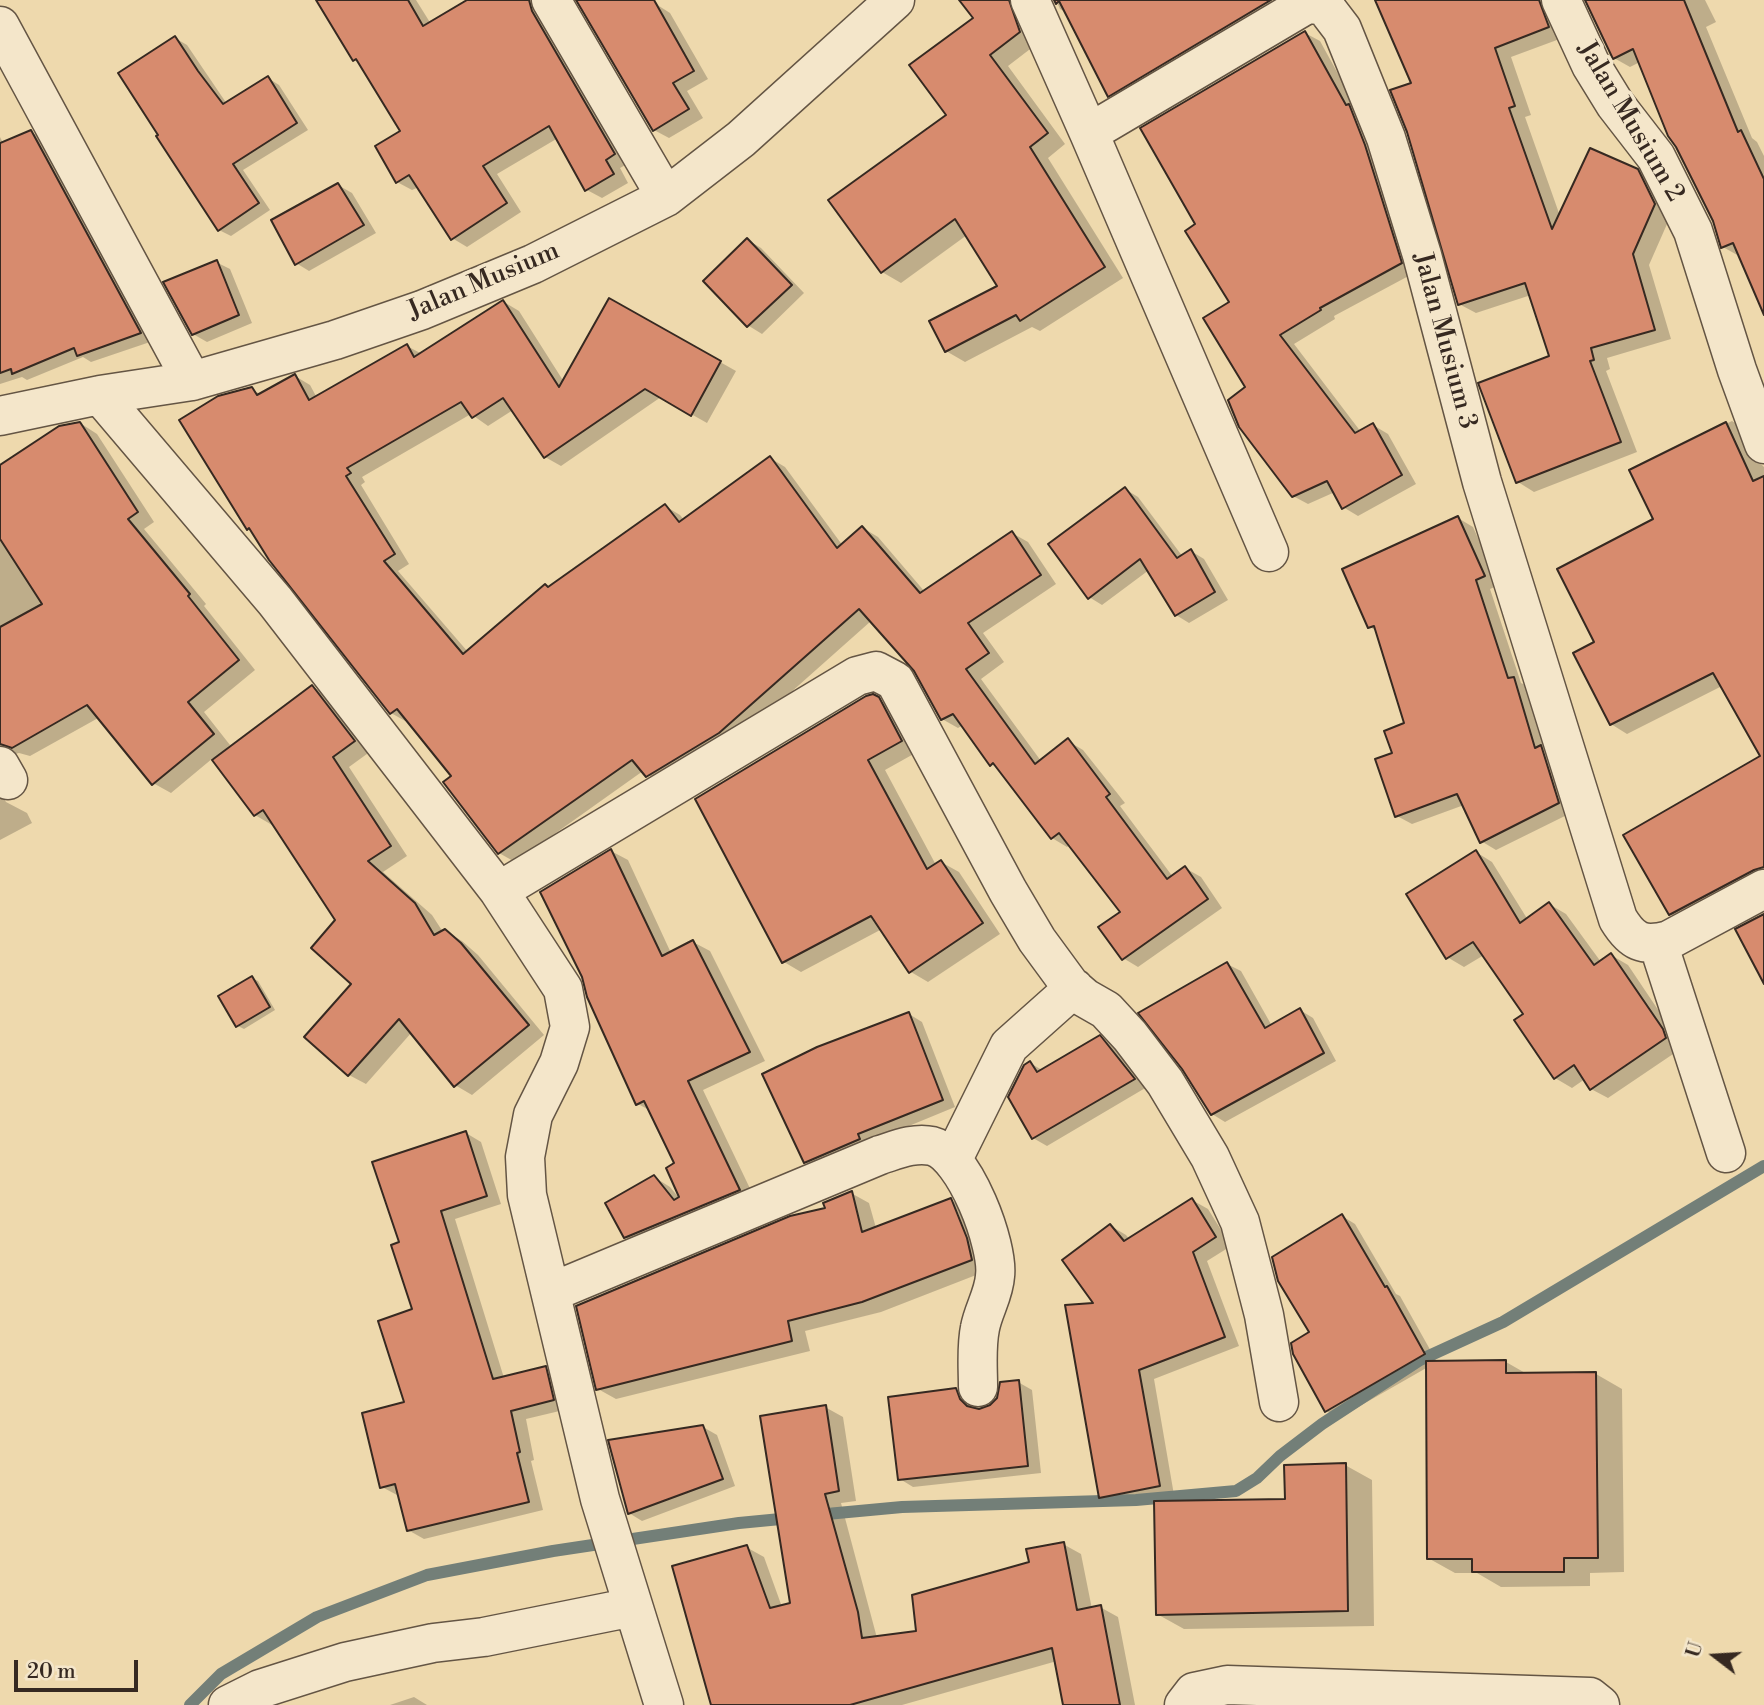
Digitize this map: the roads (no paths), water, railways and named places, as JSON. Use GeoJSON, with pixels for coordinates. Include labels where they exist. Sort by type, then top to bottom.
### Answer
{"type":"FeatureCollection","features":[{"type":"Feature","properties":{"kind":"street"},"geometry":{"type":"LineString","coordinates":[[551,0],[666,197]]}},
{"type":"Feature","properties":{"kind":"street","name":"Jalan Musium"},"geometry":{"type":"LineString","coordinates":[[0,416],[100,395],[192,382],[335,340],[422,310],[533,264],[666,197],[741,139],[895,0]]}},
{"type":"Feature","properties":{"kind":"street"},"geometry":{"type":"LineString","coordinates":[[1030,0],[1269,552]]}},
{"type":"Feature","properties":{"kind":"street","name":"Jalan Musium 2"},"geometry":{"type":"LineString","coordinates":[[1561,0],[1591,65],[1615,104],[1656,157],[1693,231],[1737,370],[1764,444]]}},
{"type":"Feature","properties":{"kind":"street","name":"Jalan Musium 3"},"geometry":{"type":"LineString","coordinates":[[1089,133],[1308,4],[1326,8],[1342,29],[1386,138],[1422,256],[1482,482],[1618,919],[1628,935],[1639,941],[1658,943]]}},
{"type":"Feature","properties":{"kind":"street"},"geometry":{"type":"LineString","coordinates":[[0,26],[192,382]]}},
{"type":"Feature","properties":{"kind":"street"},"geometry":{"type":"LineString","coordinates":[[100,395],[275,601],[499,891],[563,989],[570,1027],[559,1063],[533,1115],[525,1157],[527,1195],[600,1499],[664,1705]]}},
{"type":"Feature","properties":{"kind":"street"},"geometry":{"type":"LineString","coordinates":[[499,891],[857,676],[876,671],[895,681],[1037,940],[1074,988],[1085,999],[1106,1010],[1130,1036],[1165,1082],[1210,1157],[1240,1222],[1264,1315],[1279,1402]]}},
{"type":"Feature","properties":{"kind":"street"},"geometry":{"type":"LineString","coordinates":[[1726,1153],[1658,943],[1669,940],[1764,889]]}},
{"type":"Feature","properties":{"kind":"street"},"geometry":{"type":"LineString","coordinates":[[953,1159],[1009,1046],[1074,988]]}},
{"type":"Feature","properties":{"kind":"street"},"geometry":{"type":"LineString","coordinates":[[552,1292],[880,1155],[912,1145],[934,1146],[953,1159],[976,1199],[996,1259],[995,1278],[979,1329],[978,1387]]}},
{"type":"Feature","properties":{"kind":"street"},"geometry":{"type":"LineString","coordinates":[[228,1705],[260,1689],[345,1662],[433,1643],[484,1637],[633,1607]]}},
{"type":"Feature","properties":{"kind":"street"},"geometry":{"type":"LineString","coordinates":[[1184,1705],[1194,1692],[1227,1685],[1590,1697],[1600,1705]]}},
{"type":"Feature","properties":{"kind":"waterway"},"geometry":{"type":"LineString","coordinates":[[816,1515],[902,1507],[1136,1500],[1236,1491],[1257,1478],[1280,1456],[1322,1424],[1420,1360],[1503,1322],[1764,1166]]}},
{"type":"Feature","properties":{"kind":"waterway"},"geometry":{"type":"LineString","coordinates":[[190,1705],[221,1674],[317,1617],[427,1575],[553,1551],[739,1523],[791,1518]]}}]}
